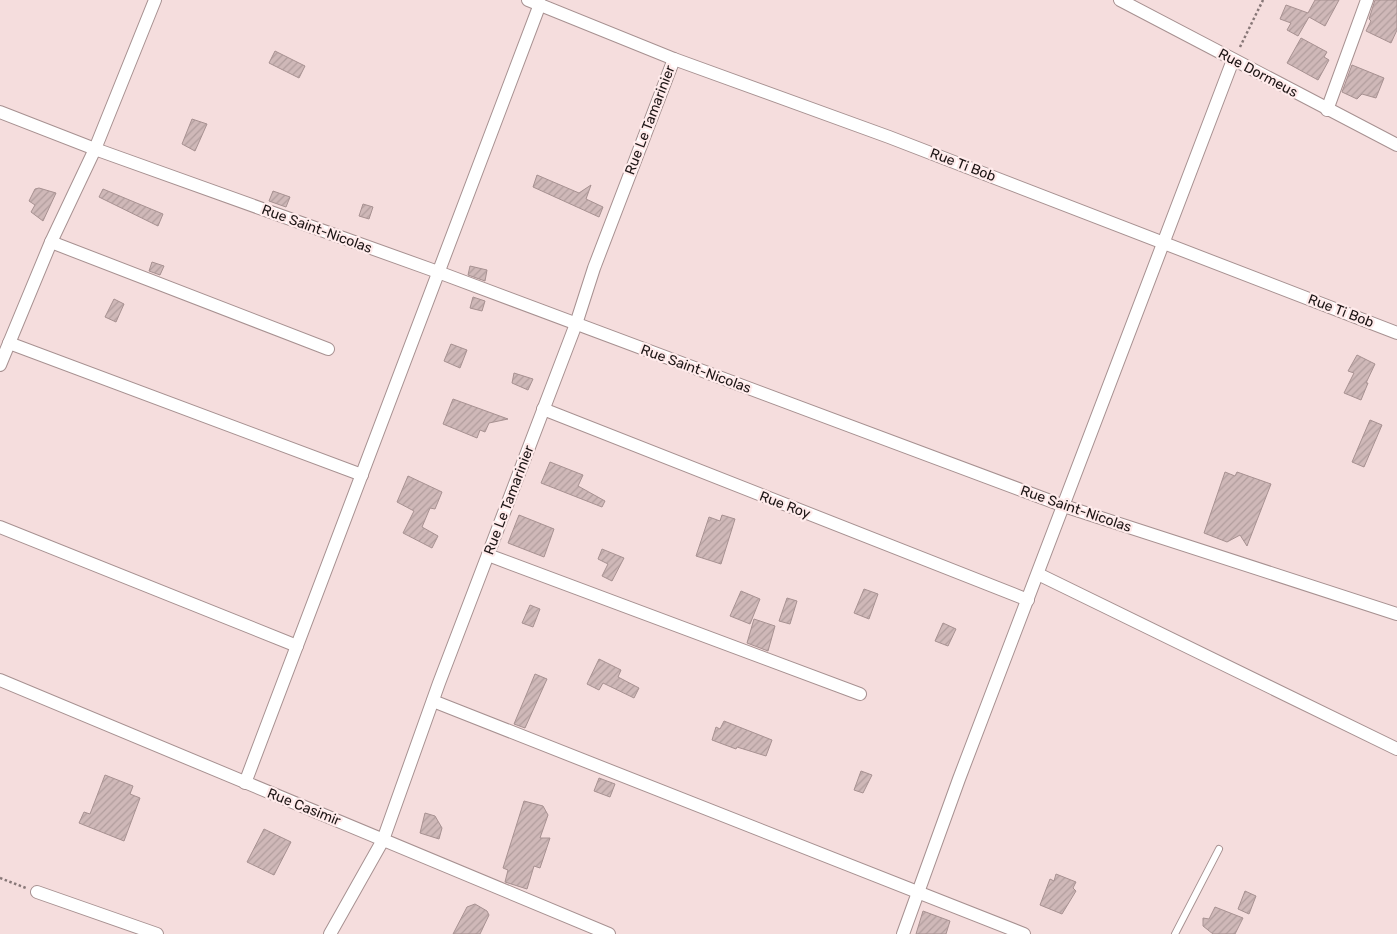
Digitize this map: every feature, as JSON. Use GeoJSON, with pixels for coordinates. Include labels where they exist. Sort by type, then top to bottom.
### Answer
{"type":"FeatureCollection","features":[{"type":"Feature","properties":{"kind":"street"},"geometry":{"type":"LineString","coordinates":[[0,365],[51,242],[95,149],[155,0]]}},
{"type":"Feature","properties":{"kind":"street","name":"Rue Dormeus"},"geometry":{"type":"LineString","coordinates":[[1120,0],[1397,145]]}},
{"type":"Feature","properties":{"kind":"street"},"geometry":{"type":"LineString","coordinates":[[1327,110],[1367,0]]}},
{"type":"Feature","properties":{"kind":"street"},"geometry":{"type":"LineString","coordinates":[[245,783],[438,272],[534,2]]}},
{"type":"Feature","properties":{"kind":"street","name":"Rue Ti Bob"},"geometry":{"type":"LineString","coordinates":[[534,2],[674,59],[889,137],[1397,333]]}},
{"type":"Feature","properties":{"kind":"street","name":"Rue Le Tamarinier"},"geometry":{"type":"LineString","coordinates":[[330,934],[383,840],[433,701],[576,324],[594,268],[674,59]]}},
{"type":"Feature","properties":{"kind":"street"},"geometry":{"type":"LineString","coordinates":[[903,934],[959,779],[1233,60]]}},
{"type":"Feature","properties":{"kind":"street","name":"Rue Saint-Nicolas"},"geometry":{"type":"LineString","coordinates":[[0,112],[95,149],[438,272],[1064,506],[1397,614]]}},
{"type":"Feature","properties":{"kind":"street"},"geometry":{"type":"LineString","coordinates":[[51,242],[328,349]]}},
{"type":"Feature","properties":{"kind":"street"},"geometry":{"type":"LineString","coordinates":[[9,343],[362,475]]}},
{"type":"Feature","properties":{"kind":"street","name":"Rue Roy"},"geometry":{"type":"LineString","coordinates":[[543,409],[1028,600]]}},
{"type":"Feature","properties":{"kind":"street"},"geometry":{"type":"LineString","coordinates":[[0,527],[297,646]]}},
{"type":"Feature","properties":{"kind":"street"},"geometry":{"type":"LineString","coordinates":[[488,554],[860,694]]}},
{"type":"Feature","properties":{"kind":"street"},"geometry":{"type":"LineString","coordinates":[[1038,574],[1397,749]]}},
{"type":"Feature","properties":{"kind":"street","name":"Rue Casimir"},"geometry":{"type":"LineString","coordinates":[[0,680],[609,934]]}},
{"type":"Feature","properties":{"kind":"street"},"geometry":{"type":"LineString","coordinates":[[433,701],[1024,934]]}},
{"type":"Feature","properties":{"kind":"street"},"geometry":{"type":"LineString","coordinates":[[37,892],[157,934]]}},
{"type":"Feature","properties":{"kind":"lane"},"geometry":{"type":"LineString","coordinates":[[1174,934],[1219,848]]}},
{"type":"Feature","properties":{"kind":"path"},"geometry":{"type":"LineString","coordinates":[[1233,60],[1264,0]]}},
{"type":"Feature","properties":{"kind":"path"},"geometry":{"type":"LineString","coordinates":[[0,878],[37,892]]}},
{"type":"Feature","properties":{"kind":"building"},"geometry":{"type":"Polygon","coordinates":[[[1315,0],[1339,0],[1325,26],[1309,17],[1298,36],[1287,30],[1291,23],[1280,19],[1286,5],[1308,13],[1315,0]]]}},
{"type":"Feature","properties":{"kind":"building"},"geometry":{"type":"Polygon","coordinates":[[[1375,0],[1397,0],[1397,30],[1391,43],[1366,31],[1371,21],[1369,19],[1375,0]]]}},
{"type":"Feature","properties":{"kind":"building"},"geometry":{"type":"Polygon","coordinates":[[[1301,38],[1327,52],[1324,57],[1329,60],[1318,80],[1287,63],[1301,38]]]}},
{"type":"Feature","properties":{"kind":"building"},"geometry":{"type":"Polygon","coordinates":[[[275,51],[305,66],[299,78],[269,63],[275,51]]]}},
{"type":"Feature","properties":{"kind":"building"},"geometry":{"type":"Polygon","coordinates":[[[1352,65],[1384,78],[1376,98],[1362,94],[1357,99],[1342,92],[1352,65]]]}},
{"type":"Feature","properties":{"kind":"building"},"geometry":{"type":"Polygon","coordinates":[[[192,119],[207,124],[195,151],[182,144],[192,119]]]}},
{"type":"Feature","properties":{"kind":"building"},"geometry":{"type":"Polygon","coordinates":[[[537,175],[579,193],[591,185],[586,199],[603,207],[599,217],[533,187],[537,175]]]}},
{"type":"Feature","properties":{"kind":"building"},"geometry":{"type":"Polygon","coordinates":[[[39,188],[56,193],[43,221],[31,212],[35,205],[29,201],[35,189],[39,188]]]}},
{"type":"Feature","properties":{"kind":"building"},"geometry":{"type":"Polygon","coordinates":[[[103,189],[163,214],[158,226],[99,197],[103,189]]]}},
{"type":"Feature","properties":{"kind":"building"},"geometry":{"type":"Polygon","coordinates":[[[273,191],[290,197],[286,207],[269,201],[273,191]]]}},
{"type":"Feature","properties":{"kind":"building"},"geometry":{"type":"Polygon","coordinates":[[[363,204],[373,207],[369,219],[359,216],[363,204]]]}},
{"type":"Feature","properties":{"kind":"building"},"geometry":{"type":"Polygon","coordinates":[[[152,262],[164,266],[160,275],[149,271],[152,262]]]}},
{"type":"Feature","properties":{"kind":"building"},"geometry":{"type":"Polygon","coordinates":[[[470,266],[487,270],[485,281],[468,275],[470,266]]]}},
{"type":"Feature","properties":{"kind":"building"},"geometry":{"type":"Polygon","coordinates":[[[473,297],[485,301],[482,311],[470,308],[473,297]]]}},
{"type":"Feature","properties":{"kind":"building"},"geometry":{"type":"Polygon","coordinates":[[[114,299],[124,304],[116,322],[105,317],[114,299]]]}},
{"type":"Feature","properties":{"kind":"building"},"geometry":{"type":"Polygon","coordinates":[[[451,344],[467,350],[460,368],[444,361],[451,344]]]}},
{"type":"Feature","properties":{"kind":"building"},"geometry":{"type":"Polygon","coordinates":[[[1357,355],[1375,364],[1366,383],[1368,383],[1361,400],[1344,393],[1354,373],[1348,371],[1357,355]]]}},
{"type":"Feature","properties":{"kind":"building"},"geometry":{"type":"Polygon","coordinates":[[[514,373],[533,379],[528,390],[512,383],[514,373]]]}},
{"type":"Feature","properties":{"kind":"building"},"geometry":{"type":"Polygon","coordinates":[[[453,399],[508,419],[489,423],[485,432],[480,430],[477,438],[443,424],[453,399]]]}},
{"type":"Feature","properties":{"kind":"building"},"geometry":{"type":"Polygon","coordinates":[[[1370,420],[1382,425],[1364,467],[1352,462],[1370,420]]]}},
{"type":"Feature","properties":{"kind":"building"},"geometry":{"type":"Polygon","coordinates":[[[550,462],[583,475],[578,486],[605,501],[602,507],[541,483],[550,462]]]}},
{"type":"Feature","properties":{"kind":"building"},"geometry":{"type":"Polygon","coordinates":[[[1225,472],[1235,476],[1237,472],[1271,484],[1247,546],[1240,535],[1227,542],[1204,533],[1225,472]]]}},
{"type":"Feature","properties":{"kind":"building"},"geometry":{"type":"Polygon","coordinates":[[[408,476],[442,492],[435,509],[430,508],[422,527],[438,536],[432,548],[403,533],[414,511],[397,502],[408,476]]]}},
{"type":"Feature","properties":{"kind":"building"},"geometry":{"type":"Polygon","coordinates":[[[519,515],[554,529],[544,557],[508,543],[519,515]]]}},
{"type":"Feature","properties":{"kind":"building"},"geometry":{"type":"Polygon","coordinates":[[[722,515],[735,519],[721,564],[696,556],[709,517],[720,521],[722,515]]]}},
{"type":"Feature","properties":{"kind":"building"},"geometry":{"type":"Polygon","coordinates":[[[602,549],[624,558],[612,581],[602,576],[608,564],[598,559],[602,549]]]}},
{"type":"Feature","properties":{"kind":"building"},"geometry":{"type":"Polygon","coordinates":[[[864,589],[878,594],[869,619],[854,613],[864,589]]]}},
{"type":"Feature","properties":{"kind":"building"},"geometry":{"type":"Polygon","coordinates":[[[741,591],[760,599],[750,624],[730,616],[741,591]]]}},
{"type":"Feature","properties":{"kind":"building"},"geometry":{"type":"Polygon","coordinates":[[[787,598],[797,601],[790,624],[779,621],[787,598]]]}},
{"type":"Feature","properties":{"kind":"building"},"geometry":{"type":"Polygon","coordinates":[[[530,605],[540,609],[533,627],[522,623],[530,605]]]}},
{"type":"Feature","properties":{"kind":"building"},"geometry":{"type":"Polygon","coordinates":[[[754,619],[775,626],[768,651],[747,643],[754,619]]]}},
{"type":"Feature","properties":{"kind":"building"},"geometry":{"type":"Polygon","coordinates":[[[943,623],[956,629],[948,646],[935,641],[943,623]]]}},
{"type":"Feature","properties":{"kind":"building"},"geometry":{"type":"Polygon","coordinates":[[[599,659],[621,670],[618,677],[639,688],[634,698],[603,683],[599,690],[587,684],[599,659]]]}},
{"type":"Feature","properties":{"kind":"building"},"geometry":{"type":"Polygon","coordinates":[[[535,674],[547,679],[525,728],[514,724],[535,674]]]}},
{"type":"Feature","properties":{"kind":"building"},"geometry":{"type":"Polygon","coordinates":[[[724,721],[772,740],[766,756],[737,747],[736,749],[712,740],[716,727],[720,729],[724,721]]]}},
{"type":"Feature","properties":{"kind":"building"},"geometry":{"type":"Polygon","coordinates":[[[861,771],[872,775],[863,793],[854,790],[861,771]]]}},
{"type":"Feature","properties":{"kind":"building"},"geometry":{"type":"Polygon","coordinates":[[[105,775],[133,786],[130,794],[140,798],[124,841],[79,823],[84,812],[90,814],[105,775]]]}},
{"type":"Feature","properties":{"kind":"building"},"geometry":{"type":"Polygon","coordinates":[[[599,778],[615,784],[610,797],[594,791],[599,778]]]}},
{"type":"Feature","properties":{"kind":"building"},"geometry":{"type":"Polygon","coordinates":[[[524,801],[543,806],[548,815],[540,838],[550,838],[540,868],[534,866],[527,889],[505,882],[508,870],[503,868],[524,801]]]}},
{"type":"Feature","properties":{"kind":"building"},"geometry":{"type":"Polygon","coordinates":[[[425,813],[435,816],[442,828],[439,839],[420,833],[425,813]]]}},
{"type":"Feature","properties":{"kind":"building"},"geometry":{"type":"Polygon","coordinates":[[[264,829],[291,842],[274,875],[247,862],[264,829]]]}},
{"type":"Feature","properties":{"kind":"building"},"geometry":{"type":"Polygon","coordinates":[[[1056,874],[1076,882],[1073,888],[1076,891],[1062,914],[1040,905],[1050,879],[1054,881],[1056,874]]]}},
{"type":"Feature","properties":{"kind":"building"},"geometry":{"type":"Polygon","coordinates":[[[1245,891],[1256,896],[1249,914],[1238,909],[1245,891]]]}},
{"type":"Feature","properties":{"kind":"building"},"geometry":{"type":"Polygon","coordinates":[[[475,904],[487,911],[489,915],[480,934],[453,934],[467,907],[475,904]]]}},
{"type":"Feature","properties":{"kind":"building"},"geometry":{"type":"Polygon","coordinates":[[[1215,907],[1243,918],[1235,934],[1213,934],[1203,926],[1203,918],[1209,919],[1215,907]]]}},
{"type":"Feature","properties":{"kind":"building"},"geometry":{"type":"Polygon","coordinates":[[[923,911],[950,921],[946,934],[916,934],[923,911]]]}}]}
